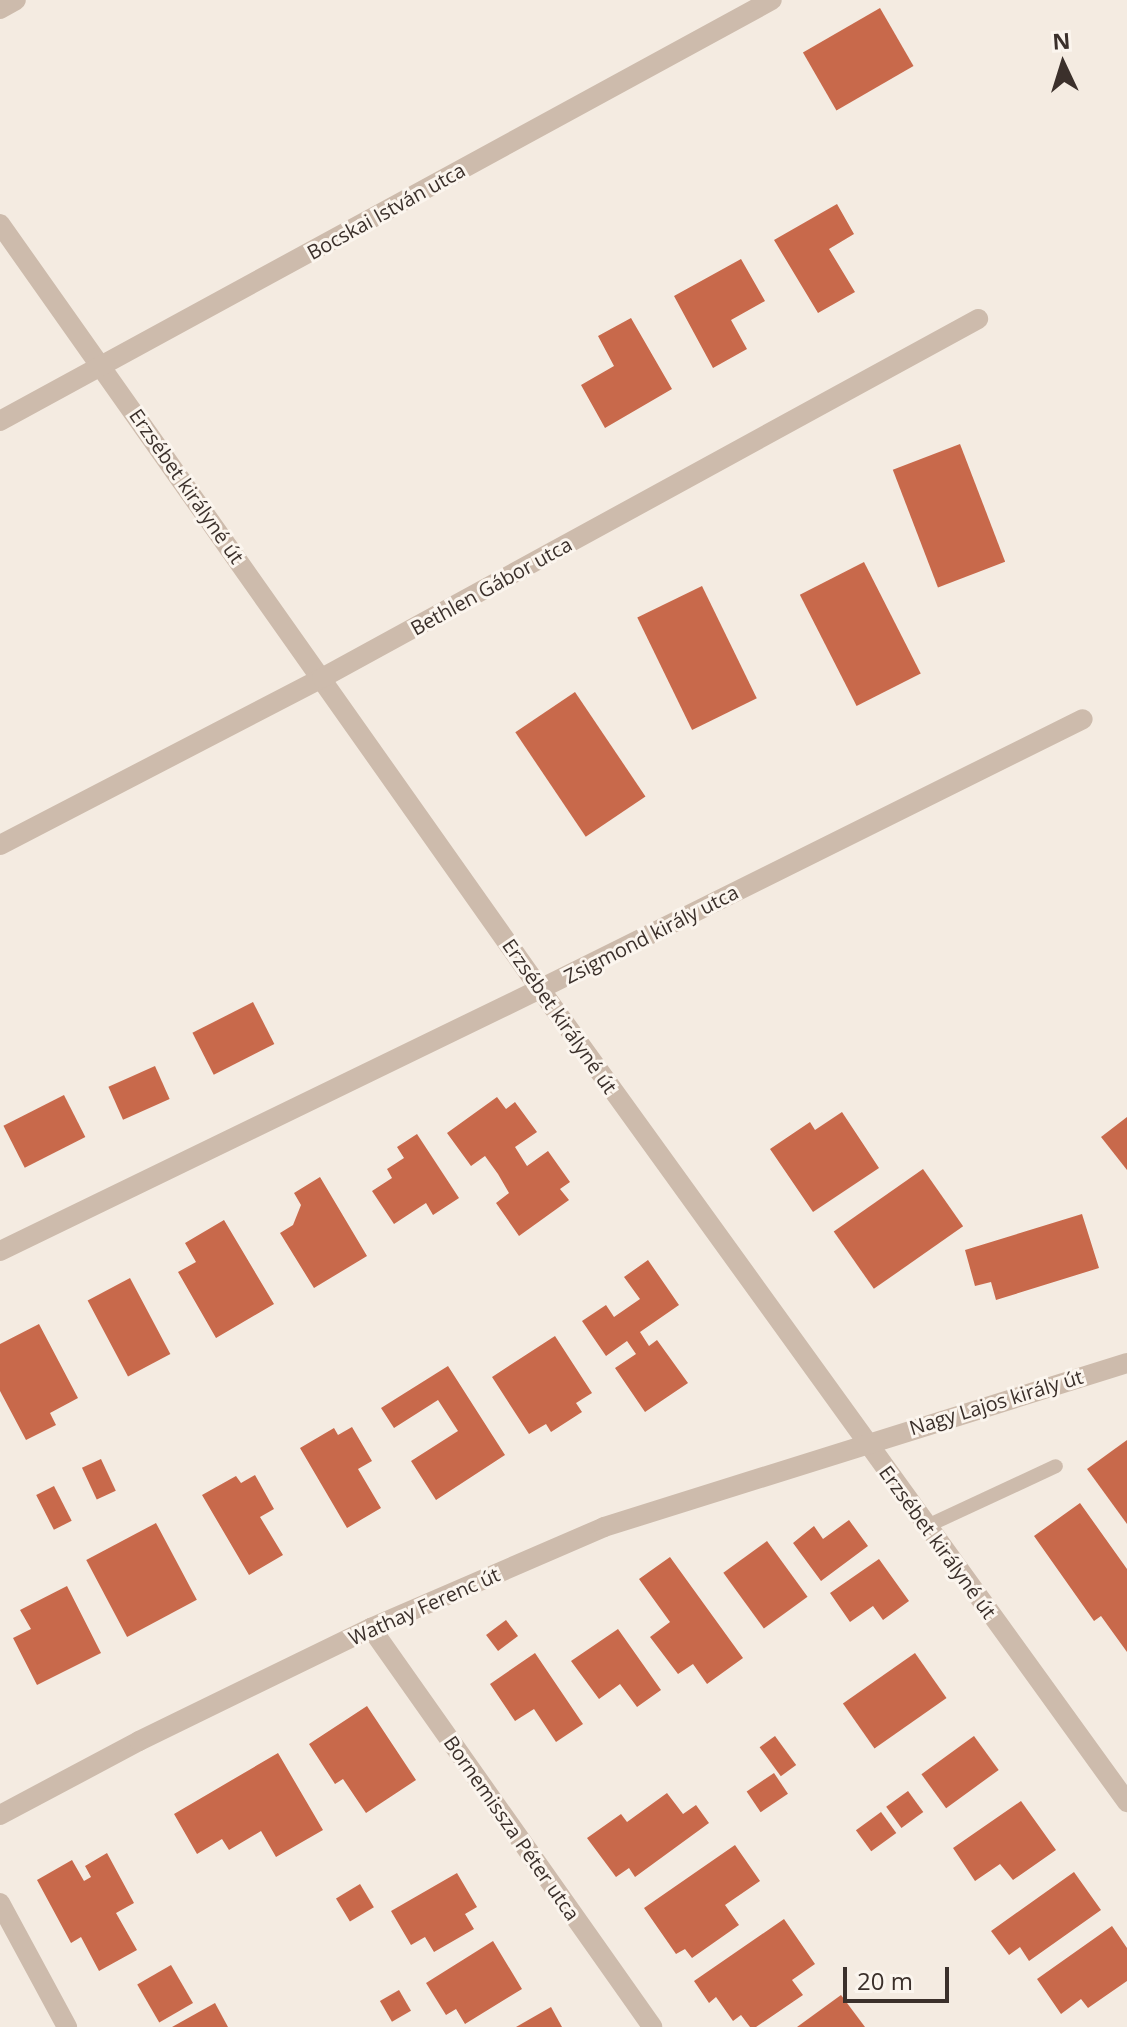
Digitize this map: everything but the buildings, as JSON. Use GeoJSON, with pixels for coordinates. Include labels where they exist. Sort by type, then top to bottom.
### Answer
{"type":"FeatureCollection","features":[{"type":"Feature","properties":{"kind":"street"},"geometry":{"type":"LineString","coordinates":[[0,9],[16,0]]}},
{"type":"Feature","properties":{"kind":"street","name":"Bocskai István utca"},"geometry":{"type":"LineString","coordinates":[[0,421],[772,0]]}},
{"type":"Feature","properties":{"kind":"street","name":"Erzsébet királyné út"},"geometry":{"type":"LineString","coordinates":[[0,224],[540,989],[1127,1802]]}},
{"type":"Feature","properties":{"kind":"street","name":"Bethlen Gábor utca"},"geometry":{"type":"LineString","coordinates":[[0,845],[322,678],[978,319]]}},
{"type":"Feature","properties":{"kind":"street","name":"Zsigmond király utca"},"geometry":{"type":"LineString","coordinates":[[0,1251],[540,989],[1083,719]]}},
{"type":"Feature","properties":{"kind":"street","name":"Nagy Lajos király út"},"geometry":{"type":"LineString","coordinates":[[866,1442],[1127,1363]]}},
{"type":"Feature","properties":{"kind":"street","name":"Wathay Ferenc út"},"geometry":{"type":"LineString","coordinates":[[0,1815],[139,1741],[371,1628],[604,1527],[866,1442]]}},
{"type":"Feature","properties":{"kind":"street","name":"Bornemissza Péter utca"},"geometry":{"type":"LineString","coordinates":[[371,1628],[652,2027]]}},
{"type":"Feature","properties":{"kind":"street"},"geometry":{"type":"LineString","coordinates":[[0,1903],[67,2027]]}},
{"type":"Feature","properties":{"kind":"lane"},"geometry":{"type":"LineString","coordinates":[[927,1526],[1056,1466]]}}]}
